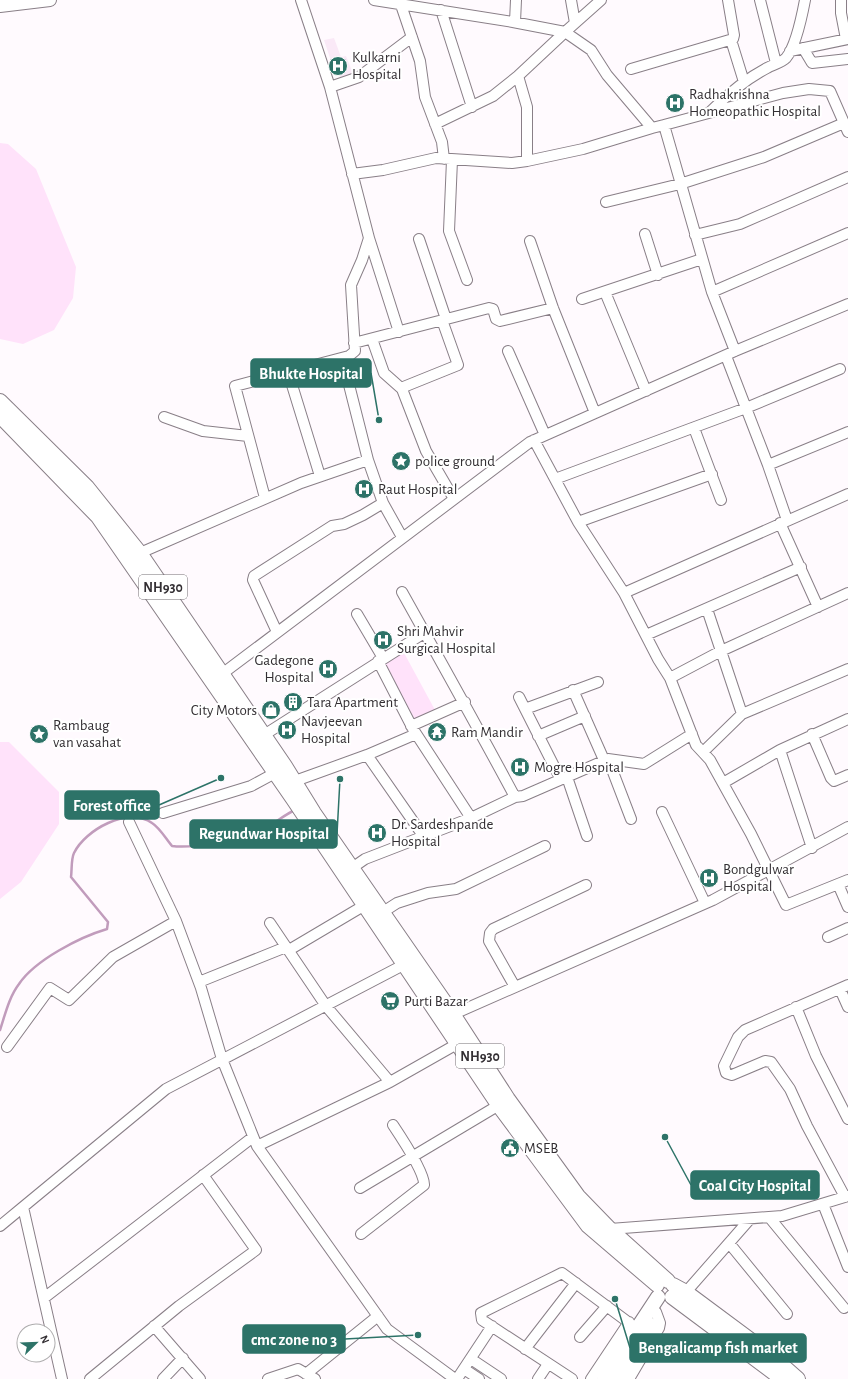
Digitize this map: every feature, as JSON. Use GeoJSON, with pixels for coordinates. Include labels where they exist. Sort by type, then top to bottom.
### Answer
{"type":"FeatureCollection","features":[{"type":"Feature","properties":{"kind":"highway","name":"NH930"},"geometry":{"type":"LineString","coordinates":[[0,401],[86,487],[140,553],[218,677],[275,773],[298,796],[588,1226],[664,1294],[781,1379]]}},
{"type":"Feature","properties":{"kind":"highway","name":"NH930"},"geometry":{"type":"LineString","coordinates":[[0,416],[98,517],[218,677],[264,734],[295,781],[298,796]]}},
{"type":"Feature","properties":{"kind":"highway","name":"NH930"},"geometry":{"type":"LineString","coordinates":[[314,821],[353,867],[369,903]]}},
{"type":"Feature","properties":{"kind":"highway","name":"NH930"},"geometry":{"type":"LineString","coordinates":[[369,903],[389,907],[409,962]]}},
{"type":"Feature","properties":{"kind":"highway","name":"NH930"},"geometry":{"type":"LineString","coordinates":[[447,1017],[458,1044],[483,1072]]}},
{"type":"Feature","properties":{"kind":"highway","name":"NH930"},"geometry":{"type":"LineString","coordinates":[[504,1102],[578,1196],[610,1230],[664,1294]]}},
{"type":"Feature","properties":{"kind":"highway","name":"NH930"},"geometry":{"type":"LineString","coordinates":[[664,1294],[686,1292],[772,1356],[798,1379]]}},
{"type":"Feature","properties":{"kind":"highway"},"geometry":{"type":"LineString","coordinates":[[604,1379],[633,1325],[664,1294]]}},
{"type":"Feature","properties":{"kind":"highway"},"geometry":{"type":"LineString","coordinates":[[618,1379],[664,1294]]}},
{"type":"Feature","properties":{"kind":"main road"},"geometry":{"type":"LineString","coordinates":[[0,6],[50,0]]}},
{"type":"Feature","properties":{"kind":"street"},"geometry":{"type":"LineString","coordinates":[[302,0],[330,87],[369,238],[399,332]]}},
{"type":"Feature","properties":{"kind":"street"},"geometry":{"type":"LineString","coordinates":[[374,0],[515,22],[565,32],[591,50],[607,75],[652,128]]}},
{"type":"Feature","properties":{"kind":"street"},"geometry":{"type":"LineString","coordinates":[[515,22],[516,0]]}},
{"type":"Feature","properties":{"kind":"street"},"geometry":{"type":"LineString","coordinates":[[571,0],[575,23]]}},
{"type":"Feature","properties":{"kind":"street"},"geometry":{"type":"LineString","coordinates":[[435,124],[494,96],[602,0]]}},
{"type":"Feature","properties":{"kind":"street"},"geometry":{"type":"LineString","coordinates":[[631,69],[731,40],[734,35],[728,0]]}},
{"type":"Feature","properties":{"kind":"street"},"geometry":{"type":"LineString","coordinates":[[760,0],[776,63]]}},
{"type":"Feature","properties":{"kind":"street"},"geometry":{"type":"LineString","coordinates":[[710,112],[729,93],[744,82],[785,59],[790,51],[805,0]]}},
{"type":"Feature","properties":{"kind":"street"},"geometry":{"type":"LineString","coordinates":[[790,51],[847,39],[841,13],[841,0]]}},
{"type":"Feature","properties":{"kind":"street"},"geometry":{"type":"LineString","coordinates":[[401,5],[421,64],[425,97],[448,160],[449,231],[467,280]]}},
{"type":"Feature","properties":{"kind":"street"},"geometry":{"type":"LineString","coordinates":[[441,10],[472,107]]}},
{"type":"Feature","properties":{"kind":"street"},"geometry":{"type":"LineString","coordinates":[[330,87],[359,77],[412,37]]}},
{"type":"Feature","properties":{"kind":"street"},"geometry":{"type":"LineString","coordinates":[[731,40],[744,82]]}},
{"type":"Feature","properties":{"kind":"street"},"geometry":{"type":"LineString","coordinates":[[804,48],[812,63],[848,59]]}},
{"type":"Feature","properties":{"kind":"street"},"geometry":{"type":"LineString","coordinates":[[518,76],[527,107],[527,160]]}},
{"type":"Feature","properties":{"kind":"street"},"geometry":{"type":"LineString","coordinates":[[352,174],[383,170],[436,158],[448,160],[512,163],[583,149],[710,112],[782,93],[809,89],[830,90],[848,132]]}},
{"type":"Feature","properties":{"kind":"street"},"geometry":{"type":"LineString","coordinates":[[606,202],[680,184],[764,157],[844,122]]}},
{"type":"Feature","properties":{"kind":"street"},"geometry":{"type":"LineString","coordinates":[[664,125],[712,292],[735,351]]}},
{"type":"Feature","properties":{"kind":"street"},"geometry":{"type":"LineString","coordinates":[[695,235],[740,224],[848,177]]}},
{"type":"Feature","properties":{"kind":"street"},"geometry":{"type":"LineString","coordinates":[[712,292],[848,233]]}},
{"type":"Feature","properties":{"kind":"street"},"geometry":{"type":"LineString","coordinates":[[645,234],[658,275]]}},
{"type":"Feature","properties":{"kind":"street"},"geometry":{"type":"LineString","coordinates":[[369,238],[362,260],[351,285],[354,343],[356,351],[343,361],[368,460],[383,503],[402,537]]}},
{"type":"Feature","properties":{"kind":"street"},"geometry":{"type":"LineString","coordinates":[[401,388],[458,365],[419,239]]}},
{"type":"Feature","properties":{"kind":"street"},"geometry":{"type":"LineString","coordinates":[[530,240],[553,308],[595,413]]}},
{"type":"Feature","properties":{"kind":"street"},"geometry":{"type":"LineString","coordinates":[[582,299],[658,275],[702,259]]}},
{"type":"Feature","properties":{"kind":"street"},"geometry":{"type":"LineString","coordinates":[[605,292],[646,391]]}},
{"type":"Feature","properties":{"kind":"street"},"geometry":{"type":"LineString","coordinates":[[218,677],[454,498],[534,440],[735,351],[848,304]]}},
{"type":"Feature","properties":{"kind":"street"},"geometry":{"type":"LineString","coordinates":[[354,343],[491,308],[496,319],[500,321],[553,308]]}},
{"type":"Feature","properties":{"kind":"street"},"geometry":{"type":"LineString","coordinates":[[372,339],[384,373],[401,388],[426,451],[454,498]]}},
{"type":"Feature","properties":{"kind":"street"},"geometry":{"type":"LineString","coordinates":[[508,351],[545,435]]}},
{"type":"Feature","properties":{"kind":"street"},"geometry":{"type":"LineString","coordinates":[[265,498],[235,386],[349,356]]}},
{"type":"Feature","properties":{"kind":"street"},"geometry":{"type":"LineString","coordinates":[[726,356],[768,465],[784,521],[818,607]]}},
{"type":"Feature","properties":{"kind":"street"},"geometry":{"type":"LineString","coordinates":[[555,479],[746,408],[840,369]]}},
{"type":"Feature","properties":{"kind":"street"},"geometry":{"type":"LineString","coordinates":[[288,372],[320,476]]}},
{"type":"Feature","properties":{"kind":"street"},"geometry":{"type":"LineString","coordinates":[[164,417],[203,431],[248,436]]}},
{"type":"Feature","properties":{"kind":"street"},"geometry":{"type":"LineString","coordinates":[[694,428],[721,500]]}},
{"type":"Feature","properties":{"kind":"street"},"geometry":{"type":"LineString","coordinates":[[768,465],[848,432]]}},
{"type":"Feature","properties":{"kind":"street"},"geometry":{"type":"LineString","coordinates":[[534,440],[578,522],[624,593],[670,678],[696,745],[710,760],[723,783],[751,834],[786,905],[848,880]]}},
{"type":"Feature","properties":{"kind":"street"},"geometry":{"type":"LineString","coordinates":[[140,553],[265,498],[320,476],[368,460]]}},
{"type":"Feature","properties":{"kind":"street"},"geometry":{"type":"LineString","coordinates":[[578,522],[712,474]]}},
{"type":"Feature","properties":{"kind":"street"},"geometry":{"type":"LineString","coordinates":[[624,593],[848,494]]}},
{"type":"Feature","properties":{"kind":"street"},"geometry":{"type":"LineString","coordinates":[[277,632],[253,580],[254,576],[332,526],[344,524],[383,503]]}},
{"type":"Feature","properties":{"kind":"street"},"geometry":{"type":"LineString","coordinates":[[646,635],[801,567]]}},
{"type":"Feature","properties":{"kind":"street"},"geometry":{"type":"LineString","coordinates":[[402,592],[450,679],[465,702],[516,797]]}},
{"type":"Feature","properties":{"kind":"street"},"geometry":{"type":"LineString","coordinates":[[670,678],[722,651],[848,593]]}},
{"type":"Feature","properties":{"kind":"street"},"geometry":{"type":"LineString","coordinates":[[707,608],[742,714]]}},
{"type":"Feature","properties":{"kind":"street"},"geometry":{"type":"LineString","coordinates":[[357,614],[414,730],[471,818]]}},
{"type":"Feature","properties":{"kind":"street"},"geometry":{"type":"LineString","coordinates":[[264,734],[424,633]]}},
{"type":"Feature","properties":{"kind":"street"},"geometry":{"type":"LineString","coordinates":[[703,752],[742,714],[848,669]]}},
{"type":"Feature","properties":{"kind":"street"},"geometry":{"type":"LineString","coordinates":[[525,709],[598,682]]}},
{"type":"Feature","properties":{"kind":"street"},"geometry":{"type":"LineString","coordinates":[[574,690],[631,819]]}},
{"type":"Feature","properties":{"kind":"street"},"geometry":{"type":"LineString","coordinates":[[519,697],[538,736],[563,778],[587,836]]}},
{"type":"Feature","properties":{"kind":"street"},"geometry":{"type":"LineString","coordinates":[[295,781],[367,756],[465,702]]}},
{"type":"Feature","properties":{"kind":"street"},"geometry":{"type":"LineString","coordinates":[[538,736],[585,716]]}},
{"type":"Feature","properties":{"kind":"street"},"geometry":{"type":"LineString","coordinates":[[723,783],[780,750],[812,734],[848,719]]}},
{"type":"Feature","properties":{"kind":"street"},"geometry":{"type":"LineString","coordinates":[[353,867],[365,859],[471,818],[516,797],[523,796],[606,760],[644,764],[692,734]]}},
{"type":"Feature","properties":{"kind":"street"},"geometry":{"type":"LineString","coordinates":[[812,734],[831,778],[836,781],[848,775]]}},
{"type":"Feature","properties":{"kind":"street"},"geometry":{"type":"LineString","coordinates":[[780,750],[812,848]]}},
{"type":"Feature","properties":{"kind":"street"},"geometry":{"type":"LineString","coordinates":[[367,756],[424,837]]}},
{"type":"Feature","properties":{"kind":"street"},"geometry":{"type":"LineString","coordinates":[[163,813],[251,786],[275,773]]}},
{"type":"Feature","properties":{"kind":"street"},"geometry":{"type":"LineString","coordinates":[[662,812],[705,903]]}},
{"type":"Feature","properties":{"kind":"street"},"geometry":{"type":"LineString","coordinates":[[129,822],[176,921],[199,982],[222,1059],[255,1141],[387,1329],[456,1379],[492,1326]]}},
{"type":"Feature","properties":{"kind":"street"},"geometry":{"type":"LineString","coordinates":[[447,1017],[705,903],[812,848],[848,827]]}},
{"type":"Feature","properties":{"kind":"street"},"geometry":{"type":"LineString","coordinates":[[389,907],[428,893],[456,889],[544,846]]}},
{"type":"Feature","properties":{"kind":"street"},"geometry":{"type":"LineString","coordinates":[[838,884],[848,907]]}},
{"type":"Feature","properties":{"kind":"street"},"geometry":{"type":"LineString","coordinates":[[516,987],[490,942],[490,933],[493,929],[586,885]]}},
{"type":"Feature","properties":{"kind":"street"},"geometry":{"type":"LineString","coordinates":[[199,982],[288,948],[369,903]]}},
{"type":"Feature","properties":{"kind":"street"},"geometry":{"type":"LineString","coordinates":[[7,1047],[50,988],[70,1000],[113,957],[176,921]]}},
{"type":"Feature","properties":{"kind":"street"},"geometry":{"type":"LineString","coordinates":[[270,924],[288,948],[326,1006],[390,1082]]}},
{"type":"Feature","properties":{"kind":"street"},"geometry":{"type":"LineString","coordinates":[[828,937],[848,928]]}},
{"type":"Feature","properties":{"kind":"street"},"geometry":{"type":"LineString","coordinates":[[0,1226],[166,1089],[409,962]]}},
{"type":"Feature","properties":{"kind":"street"},"geometry":{"type":"LineString","coordinates":[[610,1230],[782,1216],[846,1196],[806,1126],[790,1089],[771,1062],[765,1061],[732,1075],[729,1075],[724,1069],[724,1066],[741,1033],[749,1027],[844,987],[848,1007]]}},
{"type":"Feature","properties":{"kind":"street"},"geometry":{"type":"LineString","coordinates":[[796,1007],[816,1056],[848,1119]]}},
{"type":"Feature","properties":{"kind":"street"},"geometry":{"type":"LineString","coordinates":[[44,1298],[203,1175],[255,1141],[390,1082],[458,1044]]}},
{"type":"Feature","properties":{"kind":"street"},"geometry":{"type":"LineString","coordinates":[[360,1188],[504,1102]]}},
{"type":"Feature","properties":{"kind":"street"},"geometry":{"type":"LineString","coordinates":[[361,1234],[423,1188],[424,1180],[393,1125]]}},
{"type":"Feature","properties":{"kind":"street"},"geometry":{"type":"LineString","coordinates":[[90,1379],[179,1306],[256,1250],[203,1175]]}},
{"type":"Feature","properties":{"kind":"street"},"geometry":{"type":"LineString","coordinates":[[823,1204],[848,1267]]}},
{"type":"Feature","properties":{"kind":"street"},"geometry":{"type":"LineString","coordinates":[[23,1207],[62,1379]]}},
{"type":"Feature","properties":{"kind":"street"},"geometry":{"type":"LineString","coordinates":[[769,1217],[844,1308]]}},
{"type":"Feature","properties":{"kind":"street"},"geometry":{"type":"LineString","coordinates":[[686,1292],[750,1219]]}},
{"type":"Feature","properties":{"kind":"street"},"geometry":{"type":"LineString","coordinates":[[729,1243],[787,1314]]}},
{"type":"Feature","properties":{"kind":"street"},"geometry":{"type":"LineString","coordinates":[[572,1379],[480,1317],[483,1311],[559,1274],[564,1274],[633,1325],[591,1379]]}},
{"type":"Feature","properties":{"kind":"street"},"geometry":{"type":"LineString","coordinates":[[525,1348],[576,1283]]}},
{"type":"Feature","properties":{"kind":"street"},"geometry":{"type":"LineString","coordinates":[[629,1379],[659,1328],[664,1294]]}},
{"type":"Feature","properties":{"kind":"street"},"geometry":{"type":"LineString","coordinates":[[580,1337],[607,1306]]}},
{"type":"Feature","properties":{"kind":"street"},"geometry":{"type":"LineString","coordinates":[[293,1379],[307,1374],[378,1316]]}},
{"type":"Feature","properties":{"kind":"street"},"geometry":{"type":"LineString","coordinates":[[154,1326],[200,1379]]}},
{"type":"Feature","properties":{"kind":"street"},"geometry":{"type":"LineString","coordinates":[[163,1379],[183,1358]]}},
{"type":"Feature","properties":{"kind":"street"},"geometry":{"type":"LineString","coordinates":[[471,1359],[501,1379]]}},
{"type":"Feature","properties":{"kind":"street"},"geometry":{"type":"LineString","coordinates":[[538,1379],[548,1364]]}},
{"type":"Feature","properties":{"kind":"street"},"geometry":{"type":"LineString","coordinates":[[464,1369],[479,1379]]}},
{"type":"Feature","properties":{"kind":"street"},"geometry":{"type":"LineString","coordinates":[[268,1379],[307,1374]]}},
{"type":"Feature","properties":{"kind":"shaded area"},"geometry":{"type":"Polygon","coordinates":[[[334,38],[341,57],[346,56],[354,76],[342,80],[331,61],[324,40],[334,38]]]}},
{"type":"Feature","properties":{"kind":"shaded area"},"geometry":{"type":"Polygon","coordinates":[[[0,143],[8,144],[36,169],[76,267],[73,298],[54,330],[23,344],[0,339],[0,143]]]}},
{"type":"Feature","properties":{"kind":"shaded area"},"geometry":{"type":"Polygon","coordinates":[[[403,651],[435,710],[415,720],[384,662],[403,651]]]}},
{"type":"Feature","properties":{"kind":"shaded area"},"geometry":{"type":"Polygon","coordinates":[[[0,742],[9,742],[59,792],[59,824],[21,882],[0,899],[0,742]]]}},
{"type":"Feature","properties":{"kind":"waterway"},"geometry":{"type":"LineString","coordinates":[[0,1030],[13,995],[26,975],[59,950],[107,929],[108,922],[71,877],[73,855],[87,836],[108,823],[131,817],[142,818],[155,825],[172,846],[181,847],[205,845],[231,840],[254,833],[295,810]]}},
{"type":"Feature","properties":{"kind":"place","name":"Kulkarni Hospital"},"geometry":{"type":"Point","coordinates":[338,66]}},
{"type":"Feature","properties":{"kind":"place","name":"Radhakrishna Homeopathic Hospital"},"geometry":{"type":"Point","coordinates":[675,103]}},
{"type":"Feature","properties":{"kind":"place","name":"Bhukte Hospital"},"geometry":{"type":"Point","coordinates":[379,420]}},
{"type":"Feature","properties":{"kind":"place","name":"police ground"},"geometry":{"type":"Point","coordinates":[401,461]}},
{"type":"Feature","properties":{"kind":"place","name":"Raut Hospital"},"geometry":{"type":"Point","coordinates":[364,489]}},
{"type":"Feature","properties":{"kind":"place","name":"Shri Mahvir Surgical Hospital"},"geometry":{"type":"Point","coordinates":[383,640]}},
{"type":"Feature","properties":{"kind":"place","name":"Gadegone Hospital"},"geometry":{"type":"Point","coordinates":[328,669]}},
{"type":"Feature","properties":{"kind":"place","name":"Tara Apartment"},"geometry":{"type":"Point","coordinates":[293,702]}},
{"type":"Feature","properties":{"kind":"place","name":"City Motors"},"geometry":{"type":"Point","coordinates":[271,710]}},
{"type":"Feature","properties":{"kind":"place","name":"Navjeevan Hospital"},"geometry":{"type":"Point","coordinates":[287,730]}},
{"type":"Feature","properties":{"kind":"place","name":"Ram Mandir"},"geometry":{"type":"Point","coordinates":[437,732]}},
{"type":"Feature","properties":{"kind":"place","name":"Rambaug van vasahat"},"geometry":{"type":"Point","coordinates":[39,734]}},
{"type":"Feature","properties":{"kind":"place","name":"Mogre Hospital"},"geometry":{"type":"Point","coordinates":[520,767]}},
{"type":"Feature","properties":{"kind":"place","name":"Forest office"},"geometry":{"type":"Point","coordinates":[221,778]}},
{"type":"Feature","properties":{"kind":"place","name":"Regundwar Hospital"},"geometry":{"type":"Point","coordinates":[340,779]}},
{"type":"Feature","properties":{"kind":"place","name":"Dr. Sardeshpande Hospital"},"geometry":{"type":"Point","coordinates":[377,833]}},
{"type":"Feature","properties":{"kind":"place","name":"Bondgulwar Hospital"},"geometry":{"type":"Point","coordinates":[709,878]}},
{"type":"Feature","properties":{"kind":"place","name":"Purti Bazar"},"geometry":{"type":"Point","coordinates":[390,1001]}},
{"type":"Feature","properties":{"kind":"place","name":"Coal City Hospital"},"geometry":{"type":"Point","coordinates":[665,1137]}},
{"type":"Feature","properties":{"kind":"place","name":"MSEB"},"geometry":{"type":"Point","coordinates":[510,1148]}},
{"type":"Feature","properties":{"kind":"place","name":"Bengalicamp fish market"},"geometry":{"type":"Point","coordinates":[615,1299]}},
{"type":"Feature","properties":{"kind":"place","name":"cmc zone no 3"},"geometry":{"type":"Point","coordinates":[418,1335]}}]}
